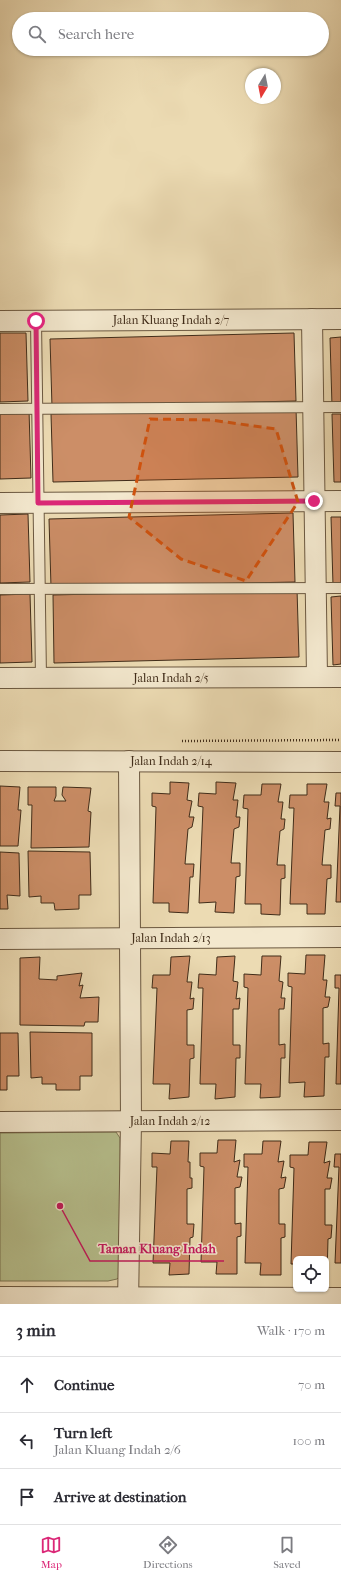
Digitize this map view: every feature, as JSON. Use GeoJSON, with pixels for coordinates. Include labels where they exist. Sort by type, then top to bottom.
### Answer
{"type":"FeatureCollection","features":[{"type":"Feature","properties":{"kind":"street"},"geometry":{"type":"LineString","coordinates":[[312,319],[317,678]]}},
{"type":"Feature","properties":{"kind":"street","name":"Jalan Kluang Indah 2/7"},"geometry":{"type":"LineString","coordinates":[[0,321],[341,319]]}},
{"type":"Feature","properties":{"kind":"street"},"geometry":{"type":"LineString","coordinates":[[0,503],[341,501]]}},
{"type":"Feature","properties":{"kind":"street","name":"Jalan Indah 2/5"},"geometry":{"type":"LineString","coordinates":[[0,678],[341,677]]}},
{"type":"Feature","properties":{"kind":"street","name":"Jalan Indah 2/14"},"geometry":{"type":"LineString","coordinates":[[0,761],[341,762]]}},
{"type":"Feature","properties":{"kind":"street"},"geometry":{"type":"LineString","coordinates":[[128,1301],[131,1121],[129,761]]}},
{"type":"Feature","properties":{"kind":"street","name":"Jalan Indah 2/13"},"geometry":{"type":"LineString","coordinates":[[0,939],[341,937]]}},
{"type":"Feature","properties":{"kind":"street","name":"Jalan Indah 2/12"},"geometry":{"type":"LineString","coordinates":[[0,1122],[341,1120]]}},
{"type":"Feature","properties":{"kind":"street"},"geometry":{"type":"LineString","coordinates":[[0,1297],[128,1301],[341,1298]]}},
{"type":"Feature","properties":{"kind":"lane"},"geometry":{"type":"LineString","coordinates":[[36,321],[41,678]]}},
{"type":"Feature","properties":{"kind":"lane"},"geometry":{"type":"LineString","coordinates":[[0,409],[341,407]]}},
{"type":"Feature","properties":{"kind":"lane"},"geometry":{"type":"LineString","coordinates":[[0,589],[341,588]]}},
{"type":"Feature","properties":{"kind":"highlighted area"},"geometry":{"type":"Polygon","coordinates":[[[150,419],[211,420],[276,429],[298,502],[246,581],[181,559],[129,517],[150,419]]]}},
{"type":"Feature","properties":{"kind":"green space"},"geometry":{"type":"Polygon","coordinates":[[[116,1132],[120,1138],[122,1274],[117,1279],[108,1281],[0,1281],[0,1133],[116,1132]]]}},
{"type":"Feature","properties":{"kind":"building"},"geometry":{"type":"Polygon","coordinates":[[[0,333],[26,333],[28,401],[0,402],[0,333]]]}},
{"type":"Feature","properties":{"kind":"building"},"geometry":{"type":"Polygon","coordinates":[[[294,333],[296,401],[52,407],[50,339],[294,333]]]}},
{"type":"Feature","properties":{"kind":"building"},"geometry":{"type":"Polygon","coordinates":[[[341,337],[341,405],[332,406],[330,338],[341,337]]]}},
{"type":"Feature","properties":{"kind":"building"},"geometry":{"type":"Polygon","coordinates":[[[296,408],[298,477],[53,482],[51,414],[296,408]]]}},
{"type":"Feature","properties":{"kind":"building"},"geometry":{"type":"Polygon","coordinates":[[[29,410],[31,478],[0,479],[0,411],[29,410]]]}},
{"type":"Feature","properties":{"kind":"building"},"geometry":{"type":"Polygon","coordinates":[[[332,414],[341,414],[341,482],[334,482],[332,414]]]}},
{"type":"Feature","properties":{"kind":"building"},"geometry":{"type":"Polygon","coordinates":[[[293,513],[295,582],[51,587],[49,519],[293,513]]]}},
{"type":"Feature","properties":{"kind":"building"},"geometry":{"type":"Polygon","coordinates":[[[28,514],[30,582],[0,583],[0,515],[28,514]]]}},
{"type":"Feature","properties":{"kind":"building"},"geometry":{"type":"Polygon","coordinates":[[[331,517],[341,517],[341,585],[333,585],[331,517]]]}},
{"type":"Feature","properties":{"kind":"building"},"geometry":{"type":"Polygon","coordinates":[[[297,589],[299,657],[54,663],[53,595],[297,589]]]}},
{"type":"Feature","properties":{"kind":"building"},"geometry":{"type":"Polygon","coordinates":[[[30,594],[32,662],[0,663],[0,595],[30,594]]]}},
{"type":"Feature","properties":{"kind":"building"},"geometry":{"type":"Polygon","coordinates":[[[341,596],[341,664],[333,665],[331,597],[341,596]]]}},
{"type":"Feature","properties":{"kind":"building"},"geometry":{"type":"Polygon","coordinates":[[[170,782],[189,783],[187,800],[192,801],[189,817],[194,817],[192,827],[188,829],[185,864],[194,864],[193,877],[190,877],[188,913],[169,912],[169,903],[153,903],[156,807],[152,806],[152,793],[170,794],[170,782]]]}},
{"type":"Feature","properties":{"kind":"building"},"geometry":{"type":"Polygon","coordinates":[[[216,782],[236,783],[233,800],[238,800],[236,817],[240,817],[239,827],[234,829],[231,863],[240,863],[240,876],[236,877],[234,913],[215,912],[216,902],[199,903],[203,807],[198,806],[199,793],[216,794],[216,782]]]}},
{"type":"Feature","properties":{"kind":"building"},"geometry":{"type":"Polygon","coordinates":[[[262,784],[281,784],[278,802],[283,802],[281,819],[285,819],[284,829],[280,831],[277,865],[285,865],[285,878],[281,879],[280,915],[261,914],[261,904],[245,904],[248,809],[243,808],[244,795],[261,795],[262,784]]]}},
{"type":"Feature","properties":{"kind":"building"},"geometry":{"type":"Polygon","coordinates":[[[307,784],[327,784],[324,802],[329,802],[327,819],[331,818],[330,829],[325,830],[322,865],[331,865],[331,878],[327,879],[325,914],[307,914],[307,904],[290,904],[294,808],[289,808],[290,795],[307,795],[307,784]]]}},
{"type":"Feature","properties":{"kind":"building"},"geometry":{"type":"Polygon","coordinates":[[[0,786],[20,787],[18,810],[21,810],[18,846],[0,846],[0,786]]]}},
{"type":"Feature","properties":{"kind":"building"},"geometry":{"type":"Polygon","coordinates":[[[28,787],[56,787],[56,796],[54,801],[66,801],[62,795],[63,787],[91,788],[88,811],[91,812],[89,847],[31,848],[32,805],[28,805],[28,787]]]}},
{"type":"Feature","properties":{"kind":"building"},"geometry":{"type":"Polygon","coordinates":[[[336,793],[341,793],[341,902],[336,902],[340,806],[335,806],[336,793]]]}},
{"type":"Feature","properties":{"kind":"building"},"geometry":{"type":"Polygon","coordinates":[[[28,851],[90,852],[91,895],[79,895],[79,909],[55,910],[54,903],[41,903],[41,896],[29,897],[28,851]]]}},
{"type":"Feature","properties":{"kind":"building"},"geometry":{"type":"Polygon","coordinates":[[[0,852],[19,853],[20,896],[7,895],[8,909],[0,909],[0,852]]]}},
{"type":"Feature","properties":{"kind":"building"},"geometry":{"type":"Polygon","coordinates":[[[306,955],[325,955],[323,980],[327,980],[325,997],[330,997],[328,1007],[323,1008],[323,1044],[329,1043],[329,1057],[325,1057],[324,1096],[304,1097],[305,1082],[289,1083],[292,987],[288,986],[288,973],[305,974],[306,955]]]}},
{"type":"Feature","properties":{"kind":"building"},"geometry":{"type":"Polygon","coordinates":[[[190,956],[187,982],[192,982],[190,999],[194,998],[193,1009],[187,1010],[187,1045],[194,1045],[194,1058],[190,1059],[189,1097],[169,1099],[170,1084],[153,1084],[157,988],[152,988],[153,975],[170,975],[171,957],[190,956]]]}},
{"type":"Feature","properties":{"kind":"building"},"geometry":{"type":"Polygon","coordinates":[[[235,956],[233,981],[238,982],[236,999],[240,998],[239,1009],[233,1009],[233,1045],[240,1045],[240,1058],[236,1058],[235,1097],[215,1099],[216,1084],[200,1084],[203,988],[198,988],[199,974],[216,975],[217,957],[235,956]]]}},
{"type":"Feature","properties":{"kind":"building"},"geometry":{"type":"Polygon","coordinates":[[[262,956],[281,956],[279,981],[283,982],[281,998],[285,998],[284,1009],[279,1009],[279,1045],[285,1044],[285,1058],[281,1058],[280,1097],[260,1098],[261,1084],[245,1084],[248,988],[244,987],[244,974],[261,975],[262,956]]]}},
{"type":"Feature","properties":{"kind":"building"},"geometry":{"type":"Polygon","coordinates":[[[40,957],[39,979],[57,980],[57,976],[82,973],[79,986],[83,985],[80,998],[99,997],[98,1022],[85,1022],[84,1026],[20,1025],[20,958],[40,957]]]}},
{"type":"Feature","properties":{"kind":"building"},"geometry":{"type":"Polygon","coordinates":[[[335,975],[341,975],[341,1084],[336,1084],[339,988],[335,988],[335,975]]]}},
{"type":"Feature","properties":{"kind":"building"},"geometry":{"type":"Polygon","coordinates":[[[30,1032],[92,1033],[92,1076],[80,1076],[80,1090],[56,1090],[56,1084],[42,1084],[42,1077],[31,1078],[30,1032]]]}},
{"type":"Feature","properties":{"kind":"building"},"geometry":{"type":"Polygon","coordinates":[[[0,1033],[18,1033],[19,1076],[7,1076],[7,1090],[0,1090],[0,1033]]]}},
{"type":"Feature","properties":{"kind":"building"},"geometry":{"type":"Polygon","coordinates":[[[218,1140],[236,1140],[234,1162],[240,1160],[237,1177],[242,1177],[240,1187],[235,1188],[235,1224],[241,1223],[241,1236],[237,1237],[237,1274],[216,1274],[217,1262],[201,1262],[204,1167],[200,1166],[200,1153],[217,1153],[218,1140]]]}},
{"type":"Feature","properties":{"kind":"building"},"geometry":{"type":"Polygon","coordinates":[[[171,1141],[189,1141],[188,1162],[190,1162],[190,1178],[192,1178],[192,1188],[187,1189],[187,1224],[194,1224],[193,1237],[190,1238],[189,1274],[169,1275],[170,1263],[153,1263],[157,1167],[152,1167],[152,1153],[170,1154],[171,1141]]]}},
{"type":"Feature","properties":{"kind":"building"},"geometry":{"type":"Polygon","coordinates":[[[263,1141],[281,1141],[278,1162],[284,1161],[281,1178],[286,1177],[284,1188],[279,1189],[279,1224],[285,1224],[285,1237],[281,1238],[281,1275],[260,1275],[261,1263],[245,1263],[248,1167],[244,1167],[244,1154],[262,1154],[263,1141]]]}},
{"type":"Feature","properties":{"kind":"building"},"geometry":{"type":"Polygon","coordinates":[[[309,1142],[327,1142],[324,1163],[330,1161],[327,1178],[332,1178],[330,1189],[325,1189],[325,1225],[332,1225],[331,1238],[328,1239],[328,1256],[293,1256],[293,1264],[291,1264],[294,1168],[290,1167],[290,1155],[308,1155],[309,1142]]]}},
{"type":"Feature","properties":{"kind":"building"},"geometry":{"type":"Polygon","coordinates":[[[335,1154],[341,1154],[341,1263],[335,1263],[339,1167],[334,1167],[335,1154]]]}},
{"type":"Feature","properties":{"kind":"place","name":"Taman Kluang Indah"},"geometry":{"type":"Point","coordinates":[60,1206]}},
{"type":"Feature","properties":{"kind":"route"},"geometry":{"type":"LineString","coordinates":[[36,321],[38,503],[314,501]]}}]}
